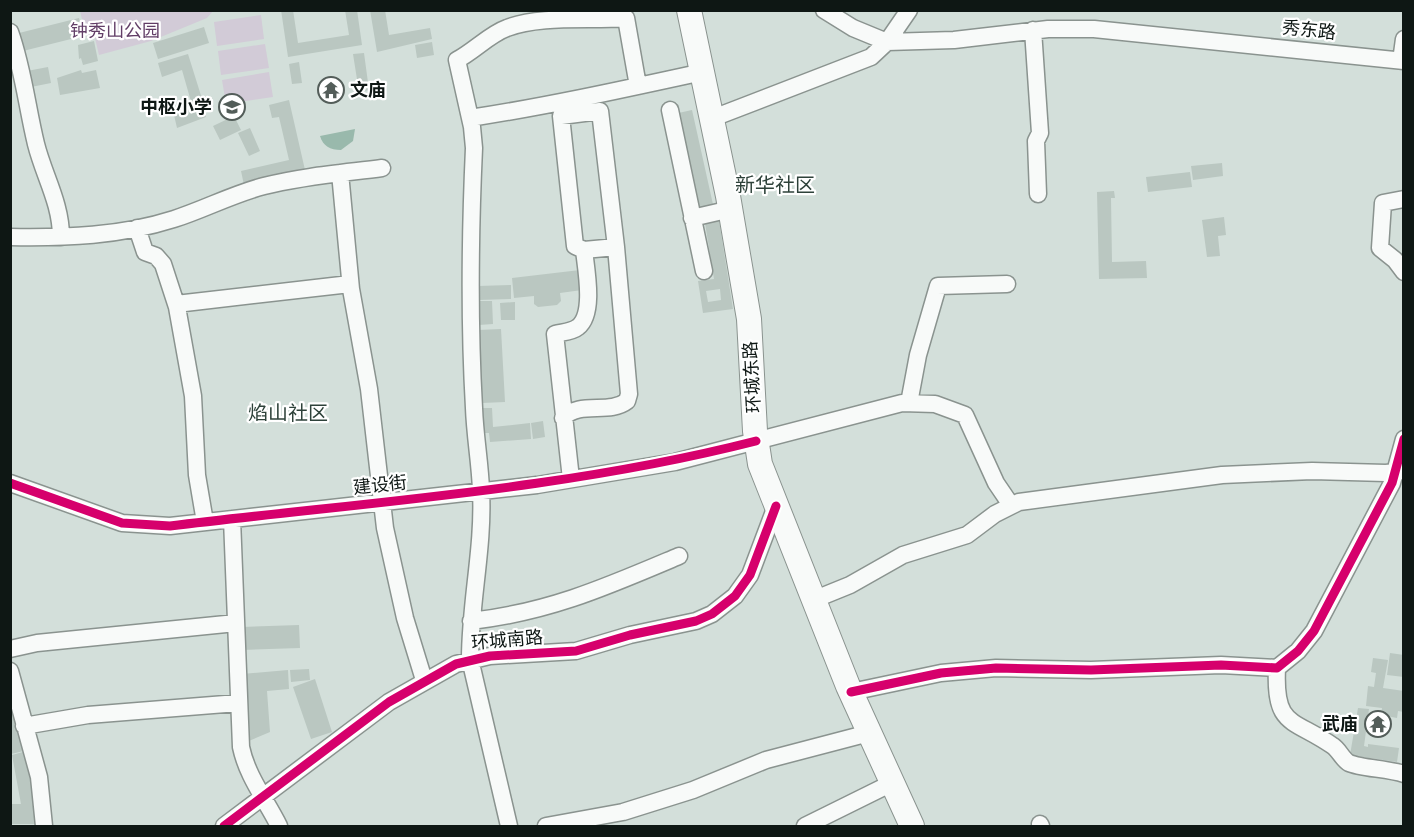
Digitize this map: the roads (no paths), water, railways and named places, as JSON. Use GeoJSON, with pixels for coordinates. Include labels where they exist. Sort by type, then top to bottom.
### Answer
{"type":"FeatureCollection","features":[{"type":"Feature","properties":{"kind":"highway","name":"环城东路"},"geometry":{"type":"LineString","coordinates":[[689,10],[713,118],[749,319],[756,441],[760,464],[850,692],[912,826]]}},
{"type":"Feature","properties":{"kind":"street","name":"秀东路"},"geometry":{"type":"LineString","coordinates":[[824,10],[853,28],[887,42],[954,40],[1033,30],[1094,28],[1402,61]]}},
{"type":"Feature","properties":{"kind":"street"},"geometry":{"type":"LineString","coordinates":[[713,118],[871,57],[887,42],[909,10]]}},
{"type":"Feature","properties":{"kind":"street"},"geometry":{"type":"LineString","coordinates":[[509,826],[470,659],[471,621],[479,565],[481,491],[472,369],[470,234],[474,148],[457,60],[476,50],[499,31],[514,26],[574,19],[626,18],[638,86]]}},
{"type":"Feature","properties":{"kind":"street"},"geometry":{"type":"LineString","coordinates":[[1033,30],[1040,123],[1040,133],[1036,141],[1038,194]]}},
{"type":"Feature","properties":{"kind":"street"},"geometry":{"type":"LineString","coordinates":[[10,32],[18,53],[39,154],[61,219],[61,237]]}},
{"type":"Feature","properties":{"kind":"street"},"geometry":{"type":"LineString","coordinates":[[1402,61],[1404,39]]}},
{"type":"Feature","properties":{"kind":"street"},"geometry":{"type":"LineString","coordinates":[[470,118],[546,107],[703,72]]}},
{"type":"Feature","properties":{"kind":"street"},"geometry":{"type":"LineString","coordinates":[[670,110],[704,271]]}},
{"type":"Feature","properties":{"kind":"street"},"geometry":{"type":"LineString","coordinates":[[563,418],[576,409],[620,405],[628,397],[616,247],[600,111],[561,116],[575,246],[584,250],[616,247]]}},
{"type":"Feature","properties":{"kind":"street"},"geometry":{"type":"LineString","coordinates":[[10,237],[61,237],[137,228],[174,219],[265,186],[298,178],[382,168]]}},
{"type":"Feature","properties":{"kind":"street"},"geometry":{"type":"LineString","coordinates":[[340,173],[350,284],[369,389],[381,502],[397,586],[424,680]]}},
{"type":"Feature","properties":{"kind":"street"},"geometry":{"type":"LineString","coordinates":[[1404,198],[1383,203],[1380,248],[1395,260],[1404,272]]}},
{"type":"Feature","properties":{"kind":"street"},"geometry":{"type":"LineString","coordinates":[[692,218],[730,209]]}},
{"type":"Feature","properties":{"kind":"street"},"geometry":{"type":"LineString","coordinates":[[137,228],[146,252],[156,256],[163,264],[176,304],[193,396],[197,475],[205,522]]}},
{"type":"Feature","properties":{"kind":"street"},"geometry":{"type":"LineString","coordinates":[[571,479],[555,334],[575,329],[583,322],[586,312],[584,250]]}},
{"type":"Feature","properties":{"kind":"street"},"geometry":{"type":"LineString","coordinates":[[176,304],[350,284]]}},
{"type":"Feature","properties":{"kind":"street"},"geometry":{"type":"LineString","coordinates":[[909,403],[918,355],[938,286],[1007,284]]}},
{"type":"Feature","properties":{"kind":"street","name":"建设街"},"geometry":{"type":"LineString","coordinates":[[10,483],[122,523],[154,527],[481,491],[675,462],[888,405],[909,403],[934,404],[965,415],[996,483],[1011,505]]}},
{"type":"Feature","properties":{"kind":"street"},"geometry":{"type":"LineString","coordinates":[[850,692],[941,674],[996,668],[1091,670],[1221,665],[1277,668],[1298,651],[1314,631],[1400,471],[1404,439]]}},
{"type":"Feature","properties":{"kind":"street"},"geometry":{"type":"LineString","coordinates":[[813,600],[850,585],[903,555],[967,535],[1011,505],[1075,493],[1222,475],[1312,471],[1400,471]]}},
{"type":"Feature","properties":{"kind":"street","name":"环城南路"},"geometry":{"type":"LineString","coordinates":[[224,826],[389,702],[424,680],[470,659],[576,651],[630,635],[696,621],[712,614],[735,596],[750,575],[776,506]]}},
{"type":"Feature","properties":{"kind":"street"},"geometry":{"type":"LineString","coordinates":[[232,519],[238,703],[243,756],[249,774],[265,797],[279,826]]}},
{"type":"Feature","properties":{"kind":"street"},"geometry":{"type":"LineString","coordinates":[[471,621],[529,612],[574,600],[679,556]]}},
{"type":"Feature","properties":{"kind":"street"},"geometry":{"type":"LineString","coordinates":[[10,649],[38,643],[236,623]]}},
{"type":"Feature","properties":{"kind":"street"},"geometry":{"type":"LineString","coordinates":[[1277,668],[1276,695],[1282,710],[1292,722],[1335,747],[1348,763],[1404,774]]}},
{"type":"Feature","properties":{"kind":"street"},"geometry":{"type":"LineString","coordinates":[[10,671],[39,777],[44,826]]}},
{"type":"Feature","properties":{"kind":"street"},"geometry":{"type":"LineString","coordinates":[[24,726],[88,716],[238,703]]}},
{"type":"Feature","properties":{"kind":"street"},"geometry":{"type":"LineString","coordinates":[[546,826],[623,812],[693,790],[765,760],[869,733]]}},
{"type":"Feature","properties":{"kind":"street"},"geometry":{"type":"LineString","coordinates":[[805,826],[892,783]]}},
{"type":"Feature","properties":{"kind":"place","name":"文庙"},"geometry":{"type":"Point","coordinates":[331,90]}},
{"type":"Feature","properties":{"kind":"place","name":"中枢小学"},"geometry":{"type":"Point","coordinates":[232,107]}},
{"type":"Feature","properties":{"kind":"place","name":"武庙"},"geometry":{"type":"Point","coordinates":[1378,724]}},
{"type":"Feature","properties":{"kind":"district","name":"新华社区"},"geometry":{"type":"Point","coordinates":[775,185]}},
{"type":"Feature","properties":{"kind":"district","name":"焰山社区"},"geometry":{"type":"Point","coordinates":[288,413]}},
{"type":"Feature","properties":{"kind":"park label","name":"钟秀山公园"},"geometry":{"type":"Point","coordinates":[115,31]}}]}
